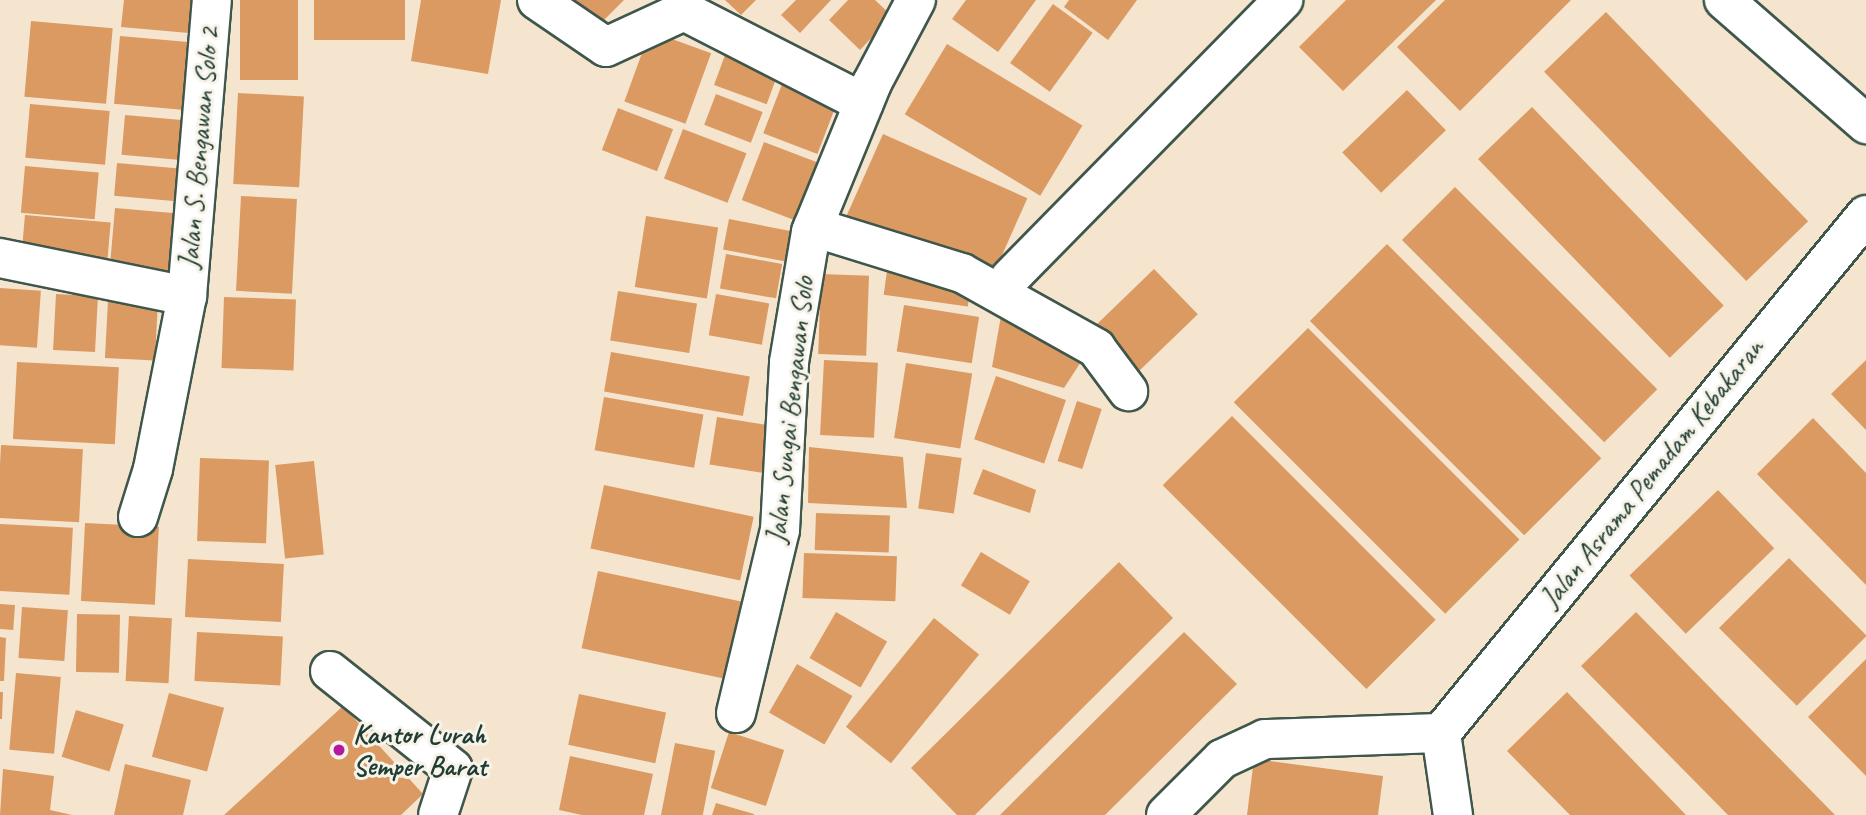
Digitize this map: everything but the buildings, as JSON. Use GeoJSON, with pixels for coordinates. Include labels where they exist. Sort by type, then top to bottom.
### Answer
{"type":"FeatureCollection","features":[{"type":"Feature","properties":{"kind":"street","name":"Jalan S. Bengawan Solo 2"},"geometry":{"type":"LineString","coordinates":[[138,517],[153,469],[187,296],[212,0]]}},
{"type":"Feature","properties":{"kind":"street"},"geometry":{"type":"LineString","coordinates":[[537,0],[606,47],[684,11],[864,103]]}},
{"type":"Feature","properties":{"kind":"street","name":"Jalan Sungai Bengawan Solo"},"geometry":{"type":"LineString","coordinates":[[736,713],[780,530],[789,362],[813,227],[864,103],[916,0]]}},
{"type":"Feature","properties":{"kind":"street"},"geometry":{"type":"LineString","coordinates":[[1010,278],[1283,0]]}},
{"type":"Feature","properties":{"kind":"street"},"geometry":{"type":"LineString","coordinates":[[1724,0],[1866,124]]}},
{"type":"Feature","properties":{"kind":"street","name":"Jalan Asrama Pemadam Kebakaran"},"geometry":{"type":"LineString","coordinates":[[1441,733],[1866,215]]}},
{"type":"Feature","properties":{"kind":"street"},"geometry":{"type":"LineString","coordinates":[[813,227],[962,273],[1096,348],[1128,391]]}},
{"type":"Feature","properties":{"kind":"street"},"geometry":{"type":"LineString","coordinates":[[0,258],[187,296]]}},
{"type":"Feature","properties":{"kind":"street"},"geometry":{"type":"LineString","coordinates":[[330,671],[453,769],[438,815]]}},
{"type":"Feature","properties":{"kind":"street"},"geometry":{"type":"LineString","coordinates":[[1166,815],[1222,759],[1265,739],[1441,733],[1453,815]]}},
{"type":"Feature","properties":{"kind":"place","name":"Kantor Lurah Semper Barat"},"geometry":{"type":"Point","coordinates":[339,750]}}]}
